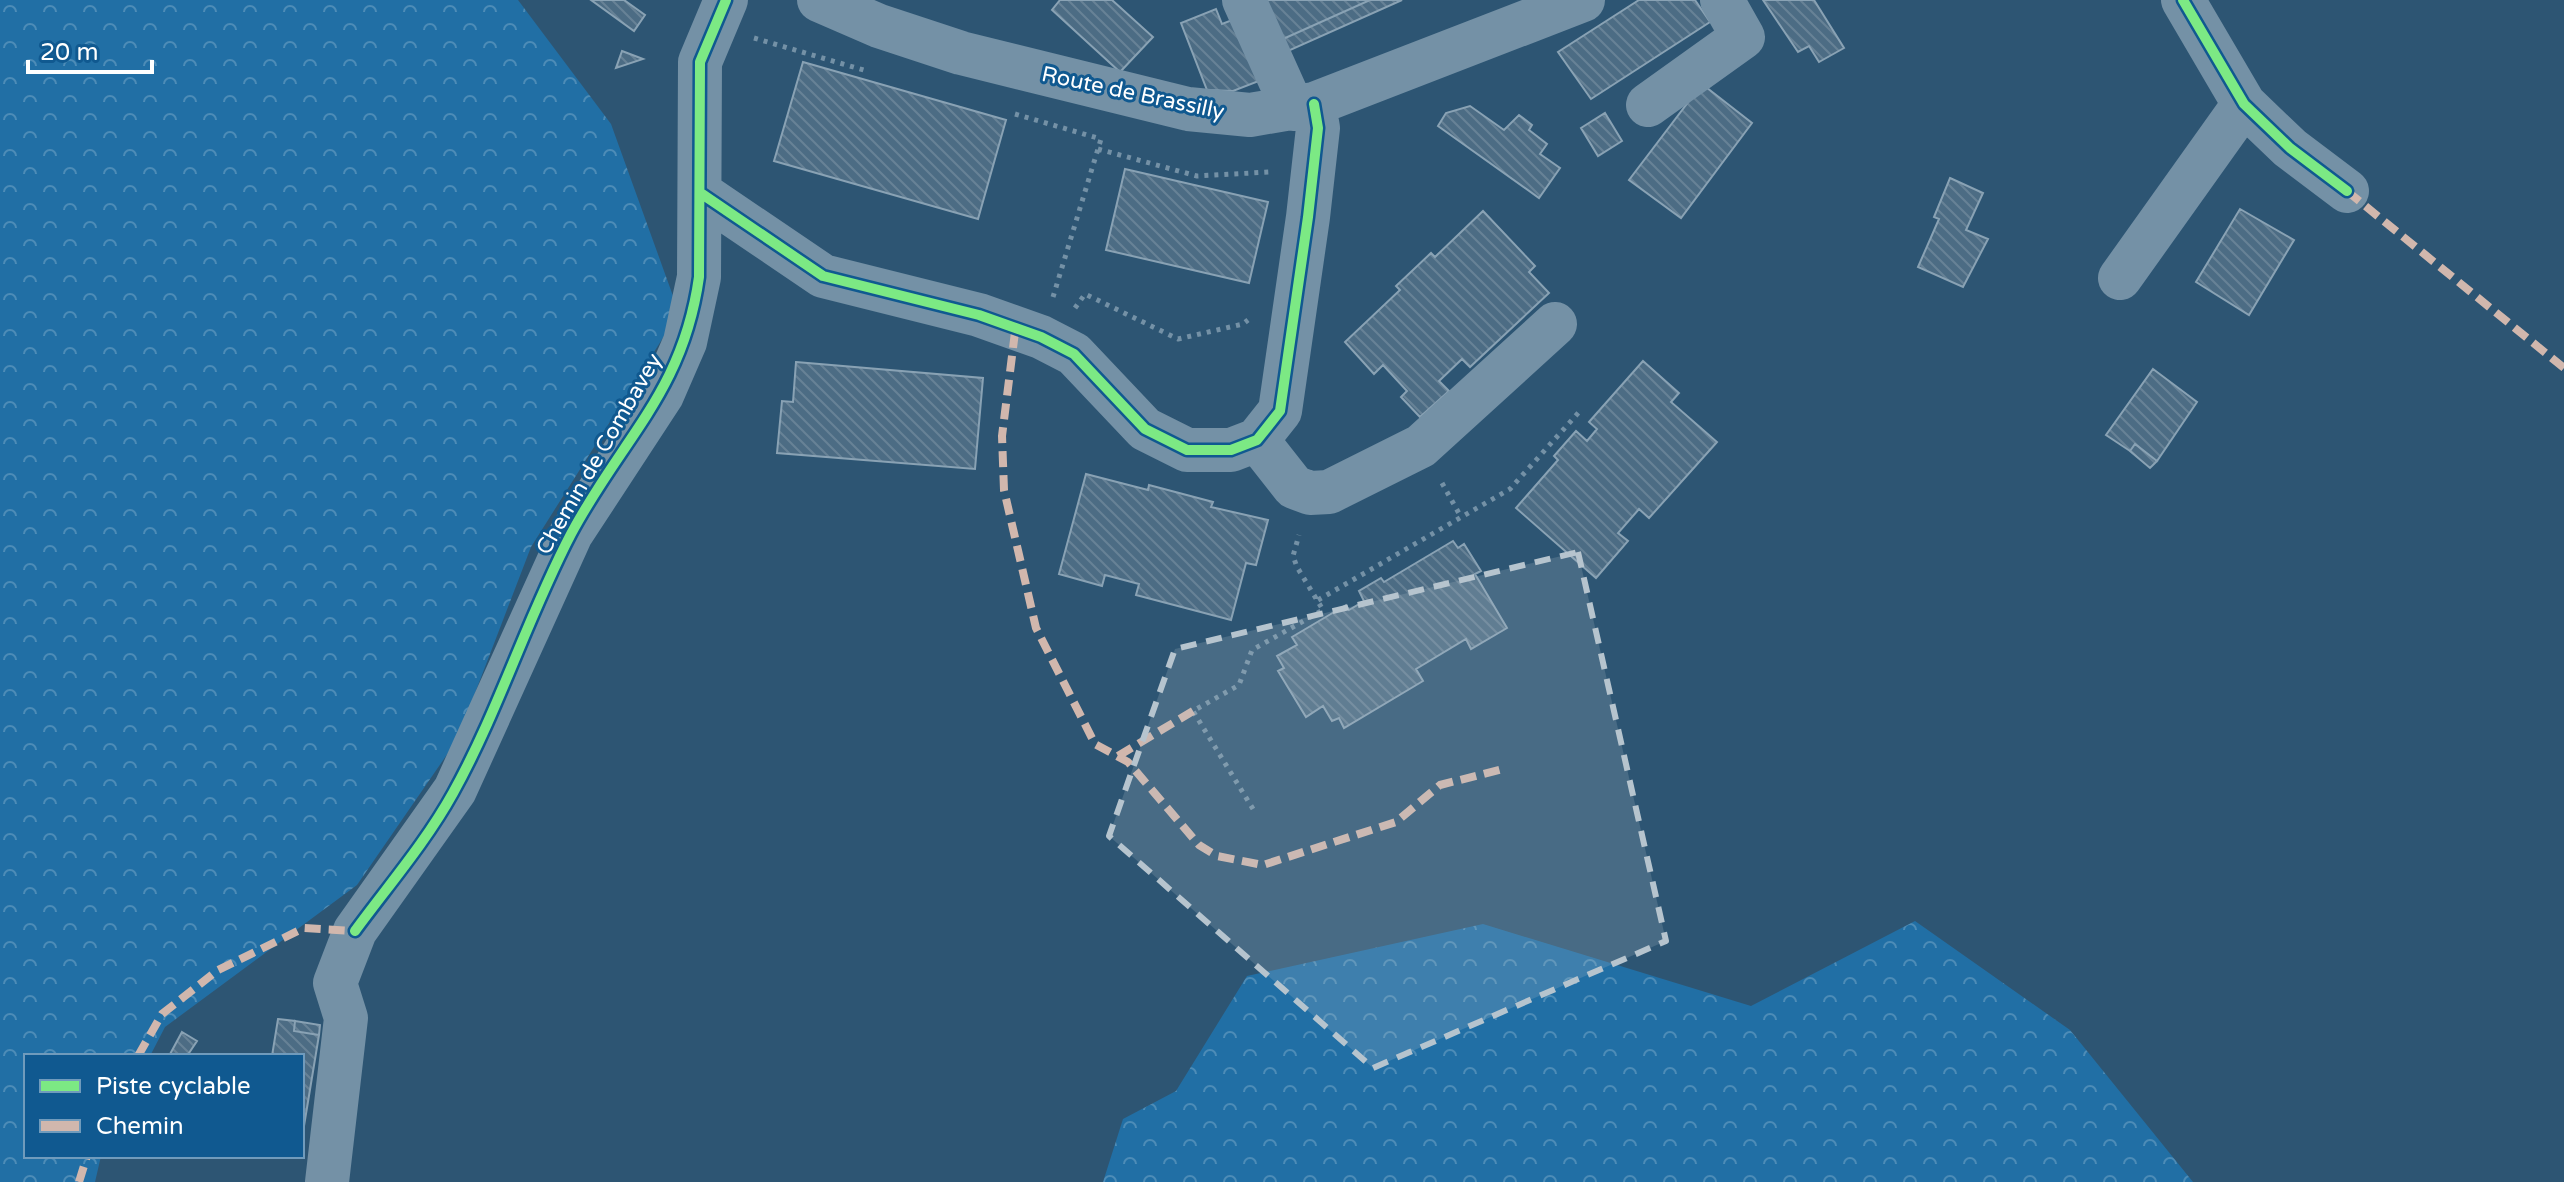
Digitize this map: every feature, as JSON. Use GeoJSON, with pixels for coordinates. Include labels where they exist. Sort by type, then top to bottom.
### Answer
{"type":"FeatureCollection","features":[{"type":"Feature","properties":{"kind":"street","name":"Chemin de Combavey"},"geometry":{"type":"LineString","coordinates":[[327,1182],[346,1018],[335,983],[355,931],[455,790],[571,534],[662,395],[695,311],[702,194],[700,62],[726,0]]}},
{"type":"Feature","properties":{"kind":"street","name":"Route de Brassilly"},"geometry":{"type":"LineString","coordinates":[[819,0],[879,26],[961,53],[1222,114],[1250,115],[1303,106],[1582,0]]}},
{"type":"Feature","properties":{"kind":"street"},"geometry":{"type":"LineString","coordinates":[[702,194],[823,276],[979,315],[1044,326],[1145,429],[1187,450],[1231,450],[1257,440],[1280,411],[1318,128],[1244,0]]}},
{"type":"Feature","properties":{"kind":"street"},"geometry":{"type":"LineString","coordinates":[[1648,105],[1743,37],[1722,0]]}},
{"type":"Feature","properties":{"kind":"street"},"geometry":{"type":"LineString","coordinates":[[2183,0],[2244,104],[2290,148],[2347,191]]}},
{"type":"Feature","properties":{"kind":"street"},"geometry":{"type":"LineString","coordinates":[[2120,278],[2244,104]]}},
{"type":"Feature","properties":{"kind":"street"},"geometry":{"type":"LineString","coordinates":[[1257,440],[1294,487],[1310,493],[1329,492],[1421,446],[1555,324]]}},
{"type":"Feature","properties":{"kind":"path"},"geometry":{"type":"LineString","coordinates":[[1116,91],[1044,326],[1065,323],[1085,294],[1178,339],[1243,324],[1277,295],[1297,295]]}},
{"type":"Feature","properties":{"kind":"path"},"geometry":{"type":"LineString","coordinates":[[1098,149],[1197,176],[1267,172],[1313,176]]}},
{"type":"Feature","properties":{"kind":"path"},"geometry":{"type":"LineString","coordinates":[[1318,600],[1510,489],[1580,411]]}},
{"type":"Feature","properties":{"kind":"path"},"geometry":{"type":"LineString","coordinates":[[1253,809],[1193,711],[1239,685],[1252,650],[1323,610],[1293,556],[1300,539],[1291,513],[1294,487]]}},
{"type":"Feature","properties":{"kind":"highlighted area"},"geometry":{"type":"Polygon","coordinates":[[[1578,552],[1666,941],[1373,1068],[1109,836],[1175,649],[1578,552]]]}},
{"type":"Feature","properties":{"kind":"green space"},"geometry":{"type":"Polygon","coordinates":[[[0,0],[518,0],[611,124],[673,296],[666,333],[531,547],[457,740],[357,885],[165,1027],[151,1054],[24,1054],[24,1158],[101,1158],[95,1182],[0,1182],[0,0]]]}},
{"type":"Feature","properties":{"kind":"green space"},"geometry":{"type":"Polygon","coordinates":[[[1915,921],[2070,1030],[2193,1182],[1103,1182],[1123,1119],[1176,1091],[1247,976],[1483,924],[1751,1006],[1915,921]]]}},
{"type":"Feature","properties":{"kind":"building"},"geometry":{"type":"Polygon","coordinates":[[[591,0],[624,0],[645,15],[634,31],[591,0]]]}},
{"type":"Feature","properties":{"kind":"building"},"geometry":{"type":"Polygon","coordinates":[[[1060,0],[1112,0],[1153,37],[1120,72],[1052,10],[1060,0]]]}},
{"type":"Feature","properties":{"kind":"building"},"geometry":{"type":"Polygon","coordinates":[[[1263,0],[1370,0],[1283,39],[1263,0]]]}},
{"type":"Feature","properties":{"kind":"building"},"geometry":{"type":"Polygon","coordinates":[[[1370,0],[1402,0],[1288,51],[1283,39],[1370,0]]]}},
{"type":"Feature","properties":{"kind":"building"},"geometry":{"type":"Polygon","coordinates":[[[1639,0],[1695,0],[1710,22],[1591,99],[1558,52],[1639,0]]]}},
{"type":"Feature","properties":{"kind":"building"},"geometry":{"type":"Polygon","coordinates":[[[1763,0],[1814,0],[1844,48],[1819,62],[1809,46],[1798,52],[1763,0]]]}},
{"type":"Feature","properties":{"kind":"building"},"geometry":{"type":"Polygon","coordinates":[[[1216,9],[1222,24],[1240,17],[1264,79],[1233,91],[1207,90],[1181,23],[1216,9]]]}},
{"type":"Feature","properties":{"kind":"building"},"geometry":{"type":"Polygon","coordinates":[[[622,51],[643,59],[616,68],[622,51]]]}},
{"type":"Feature","properties":{"kind":"building"},"geometry":{"type":"Polygon","coordinates":[[[803,62],[1006,120],[978,219],[774,161],[803,62]]]}},
{"type":"Feature","properties":{"kind":"building"},"geometry":{"type":"Polygon","coordinates":[[[1702,84],[1752,123],[1681,218],[1629,180],[1702,84]]]}},
{"type":"Feature","properties":{"kind":"building"},"geometry":{"type":"Polygon","coordinates":[[[1470,106],[1504,130],[1519,115],[1532,125],[1529,130],[1547,144],[1540,154],[1560,168],[1539,198],[1438,126],[1446,113],[1470,106]]]}},
{"type":"Feature","properties":{"kind":"building"},"geometry":{"type":"Polygon","coordinates":[[[1605,113],[1622,141],[1598,156],[1581,128],[1605,113]]]}},
{"type":"Feature","properties":{"kind":"building"},"geometry":{"type":"Polygon","coordinates":[[[1125,169],[1268,202],[1249,283],[1106,250],[1125,169]]]}},
{"type":"Feature","properties":{"kind":"building"},"geometry":{"type":"Polygon","coordinates":[[[1950,178],[1983,193],[1966,230],[1988,239],[1963,287],[1918,267],[1939,219],[1934,217],[1950,178]]]}},
{"type":"Feature","properties":{"kind":"building"},"geometry":{"type":"Polygon","coordinates":[[[2240,209],[2294,240],[2249,315],[2196,282],[2240,209]]]}},
{"type":"Feature","properties":{"kind":"building"},"geometry":{"type":"Polygon","coordinates":[[[1483,211],[1535,266],[1529,272],[1549,293],[1470,367],[1462,359],[1439,381],[1449,391],[1420,417],[1401,397],[1407,391],[1383,365],[1374,374],[1345,342],[1400,290],[1396,286],[1431,253],[1435,257],[1483,211]]]}},
{"type":"Feature","properties":{"kind":"building"},"geometry":{"type":"Polygon","coordinates":[[[1643,361],[1679,393],[1671,402],[1717,442],[1649,518],[1639,509],[1618,533],[1628,541],[1596,578],[1516,508],[1558,460],[1554,456],[1576,431],[1587,441],[1597,429],[1589,422],[1643,361]]]}},
{"type":"Feature","properties":{"kind":"building"},"geometry":{"type":"Polygon","coordinates":[[[796,362],[983,378],[975,469],[777,453],[782,401],[793,402],[796,362]]]}},
{"type":"Feature","properties":{"kind":"building"},"geometry":{"type":"Polygon","coordinates":[[[2153,369],[2197,402],[2157,461],[2135,444],[2130,451],[2106,435],[2153,369]]]}},
{"type":"Feature","properties":{"kind":"building"},"geometry":{"type":"Polygon","coordinates":[[[2135,444],[2157,461],[2150,468],[2130,451],[2135,444]]]}},
{"type":"Feature","properties":{"kind":"building"},"geometry":{"type":"Polygon","coordinates":[[[1086,474],[1148,490],[1149,485],[1213,502],[1211,507],[1268,520],[1256,565],[1246,563],[1231,620],[1136,595],[1139,584],[1105,575],[1102,586],[1059,574],[1086,474]]]}},
{"type":"Feature","properties":{"kind":"building"},"geometry":{"type":"Polygon","coordinates":[[[1453,541],[1458,548],[1464,544],[1481,571],[1475,574],[1507,628],[1471,649],[1466,639],[1416,669],[1423,681],[1344,728],[1339,718],[1332,721],[1323,706],[1306,717],[1278,671],[1284,668],[1277,656],[1297,645],[1292,637],[1346,605],[1349,610],[1364,601],[1359,591],[1381,578],[1384,582],[1453,541]]]}},
{"type":"Feature","properties":{"kind":"building"},"geometry":{"type":"Polygon","coordinates":[[[278,1019],[295,1021],[294,1031],[319,1035],[304,1126],[304,1054],[272,1054],[278,1019]]]}},
{"type":"Feature","properties":{"kind":"building"},"geometry":{"type":"Polygon","coordinates":[[[295,1021],[320,1025],[319,1035],[294,1031],[295,1021]]]}},
{"type":"Feature","properties":{"kind":"building"},"geometry":{"type":"Polygon","coordinates":[[[182,1032],[197,1041],[188,1054],[170,1054],[182,1032]]]}},
{"type":"Feature","properties":{"kind":"marked path"},"geometry":{"type":"LineString","coordinates":[[2347,191],[2564,368]]}},
{"type":"Feature","properties":{"kind":"marked path"},"geometry":{"type":"LineString","coordinates":[[1015,332],[1002,436],[1004,490],[1036,628],[1095,744],[1128,762],[1199,845],[1217,856],[1263,865],[1396,822],[1440,785],[1503,769]]}},
{"type":"Feature","properties":{"kind":"marked path"},"geometry":{"type":"LineString","coordinates":[[1118,756],[1193,711]]}},
{"type":"Feature","properties":{"kind":"marked path"},"geometry":{"type":"LineString","coordinates":[[139,1054],[162,1014],[218,970],[304,928],[355,931]]}},
{"type":"Feature","properties":{"kind":"marked path"},"geometry":{"type":"LineString","coordinates":[[79,1182],[86,1158]]}},
{"type":"Feature","properties":{"kind":"cycle path"},"geometry":{"type":"LineString","coordinates":[[355,931],[419,846],[453,793],[485,729],[540,598],[571,534],[648,413],[679,352],[691,317],[699,277],[700,62],[726,0]]}},
{"type":"Feature","properties":{"kind":"cycle path"},"geometry":{"type":"LineString","coordinates":[[2183,0],[2244,104],[2290,148],[2347,191]]}},
{"type":"Feature","properties":{"kind":"cycle path"},"geometry":{"type":"LineString","coordinates":[[702,194],[823,276],[979,315],[1041,337],[1074,354],[1145,429],[1187,450],[1231,450],[1257,440],[1280,411],[1318,128],[1314,104]]}}]}
